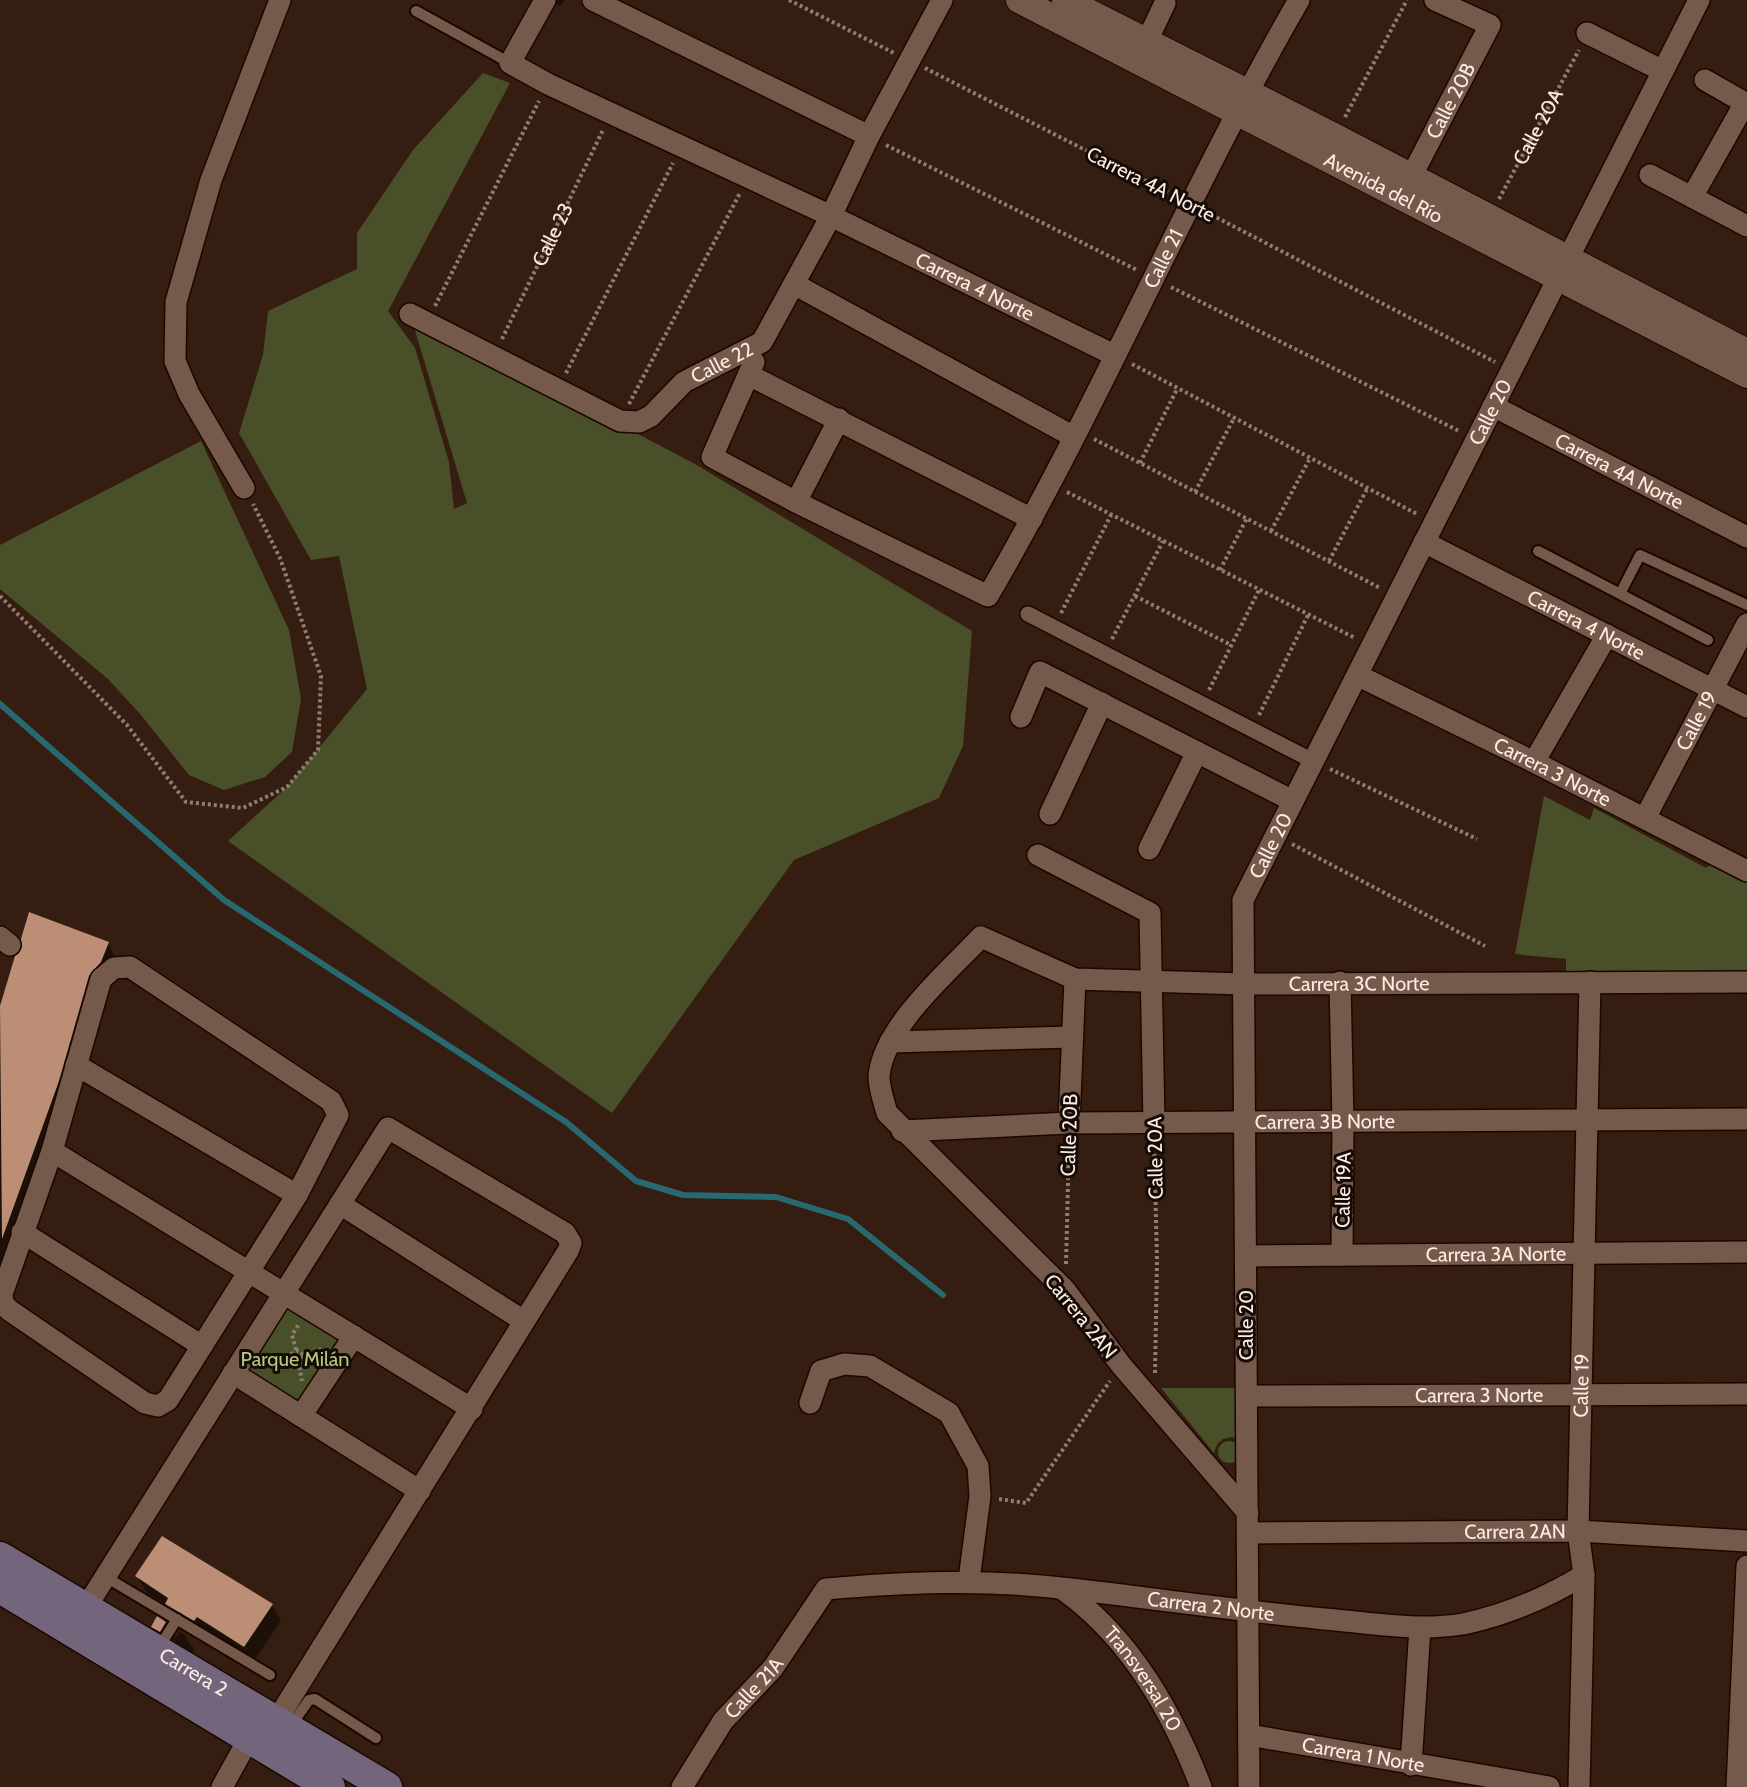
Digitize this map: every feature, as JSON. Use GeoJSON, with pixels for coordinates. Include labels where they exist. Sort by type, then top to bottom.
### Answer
{"type":"FeatureCollection","features":[{"type":"Feature","properties":{"kind":"main road","name":"Carrera 2"},"geometry":{"type":"LineString","coordinates":[[0,1557],[281,1727],[387,1787]]}},
{"type":"Feature","properties":{"kind":"main road","name":"Carrera 2"},"geometry":{"type":"LineString","coordinates":[[0,1588],[134,1667],[248,1740],[330,1787]]}},
{"type":"Feature","properties":{"kind":"street"},"geometry":{"type":"LineString","coordinates":[[244,488],[189,394],[175,361],[176,302],[211,180],[280,0]]}},
{"type":"Feature","properties":{"kind":"street"},"geometry":{"type":"LineString","coordinates":[[510,63],[545,0]]}},
{"type":"Feature","properties":{"kind":"street"},"geometry":{"type":"LineString","coordinates":[[593,0],[869,136]]}},
{"type":"Feature","properties":{"kind":"street","name":"Calle 22"},"geometry":{"type":"LineString","coordinates":[[620,421],[639,422],[651,416],[684,382],[762,342],[831,216],[869,136],[942,0]]}},
{"type":"Feature","properties":{"kind":"street","name":"Avenida del Río"},"geometry":{"type":"LineString","coordinates":[[1019,0],[1241,102],[1562,269],[1747,375]]}},
{"type":"Feature","properties":{"kind":"street","name":"Avenida del Río"},"geometry":{"type":"LineString","coordinates":[[1065,0],[1146,43],[1241,102],[1334,136],[1489,218],[1562,269],[1747,352]]}},
{"type":"Feature","properties":{"kind":"street","name":"Calle 21"},"geometry":{"type":"LineString","coordinates":[[796,502],[988,596],[1050,484],[1241,102],[1299,0]]}},
{"type":"Feature","properties":{"kind":"street","name":"Calle 20B"},"geometry":{"type":"LineString","coordinates":[[1411,177],[1490,26],[1435,0]]}},
{"type":"Feature","properties":{"kind":"street","name":"Calle 20"},"geometry":{"type":"LineString","coordinates":[[1250,1787],[1243,900],[1699,0]]}},
{"type":"Feature","properties":{"kind":"street"},"geometry":{"type":"LineString","coordinates":[[1146,43],[1165,3]]}},
{"type":"Feature","properties":{"kind":"street"},"geometry":{"type":"LineString","coordinates":[[1587,33],[1663,71]]}},
{"type":"Feature","properties":{"kind":"street","name":"Carrera 4 Norte"},"geometry":{"type":"LineString","coordinates":[[510,63],[548,84],[747,179],[831,216],[1114,355]]}},
{"type":"Feature","properties":{"kind":"street"},"geometry":{"type":"LineString","coordinates":[[1692,197],[1746,104],[1705,80]]}},
{"type":"Feature","properties":{"kind":"street"},"geometry":{"type":"LineString","coordinates":[[1650,175],[1747,226]]}},
{"type":"Feature","properties":{"kind":"street"},"geometry":{"type":"LineString","coordinates":[[794,284],[1075,434]]}},
{"type":"Feature","properties":{"kind":"street"},"geometry":{"type":"LineString","coordinates":[[418,319],[620,421]]}},
{"type":"Feature","properties":{"kind":"street"},"geometry":{"type":"LineString","coordinates":[[762,342],[712,457],[796,502],[839,419]]}},
{"type":"Feature","properties":{"kind":"street"},"geometry":{"type":"LineString","coordinates":[[749,375],[1032,519]]}},
{"type":"Feature","properties":{"kind":"street","name":"Carrera 4A Norte"},"geometry":{"type":"LineString","coordinates":[[1493,406],[1747,537]]}},
{"type":"Feature","properties":{"kind":"street","name":"Carrera 4 Norte"},"geometry":{"type":"LineString","coordinates":[[1424,542],[1747,707]]}},
{"type":"Feature","properties":{"kind":"street"},"geometry":{"type":"LineString","coordinates":[[1028,614],[1313,761]]}},
{"type":"Feature","properties":{"kind":"street","name":"Calle 19"},"geometry":{"type":"LineString","coordinates":[[1645,818],[1747,624]]}},
{"type":"Feature","properties":{"kind":"street"},"geometry":{"type":"LineString","coordinates":[[1534,762],[1607,635]]}},
{"type":"Feature","properties":{"kind":"street"},"geometry":{"type":"LineString","coordinates":[[1021,717],[1040,672],[1293,801]]}},
{"type":"Feature","properties":{"kind":"street","name":"Carrera 3 Norte"},"geometry":{"type":"LineString","coordinates":[[1357,675],[1747,871]]}},
{"type":"Feature","properties":{"kind":"street"},"geometry":{"type":"LineString","coordinates":[[1050,814],[1102,704]]}},
{"type":"Feature","properties":{"kind":"street"},"geometry":{"type":"LineString","coordinates":[[1149,849],[1197,752]]}},
{"type":"Feature","properties":{"kind":"street","name":"Calle 20A"},"geometry":{"type":"LineString","coordinates":[[1038,855],[1150,913],[1154,1123]]}},
{"type":"Feature","properties":{"kind":"street","name":"Carrera 3C Norte"},"geometry":{"type":"LineString","coordinates":[[890,1042],[921,1001],[981,936],[1075,979],[1244,984],[1747,982]]}},
{"type":"Feature","properties":{"kind":"street"},"geometry":{"type":"LineString","coordinates":[[130,967],[331,1101],[338,1114],[297,1195],[168,1400],[158,1406],[145,1403],[9,1310],[3,1303],[2,1294],[52,1151],[101,979],[114,968],[130,967]]}},
{"type":"Feature","properties":{"kind":"street","name":"Calle 20B"},"geometry":{"type":"LineString","coordinates":[[1069,1123],[1075,979]]}},
{"type":"Feature","properties":{"kind":"street","name":"Calle 19A"},"geometry":{"type":"LineString","coordinates":[[1341,982],[1342,1255]]}},
{"type":"Feature","properties":{"kind":"street","name":"Calle 19"},"geometry":{"type":"LineString","coordinates":[[1580,1787],[1584,1575],[1578,1531],[1590,982]]}},
{"type":"Feature","properties":{"kind":"street"},"geometry":{"type":"LineString","coordinates":[[890,1042],[1072,1037]]}},
{"type":"Feature","properties":{"kind":"street","name":"Carrera 2AN"},"geometry":{"type":"LineString","coordinates":[[890,1042],[879,1078],[886,1113],[1065,1290],[1121,1365],[1154,1402],[1248,1523],[1578,1531],[1747,1541]]}},
{"type":"Feature","properties":{"kind":"street"},"geometry":{"type":"LineString","coordinates":[[76,1065],[297,1195]]}},
{"type":"Feature","properties":{"kind":"street","name":"Carrera 3B Norte"},"geometry":{"type":"LineString","coordinates":[[902,1131],[1069,1123],[1747,1119]]}},
{"type":"Feature","properties":{"kind":"street"},"geometry":{"type":"LineString","coordinates":[[85,1608],[243,1370],[284,1293],[388,1128],[565,1233],[571,1243],[420,1491],[281,1727]]}},
{"type":"Feature","properties":{"kind":"street"},"geometry":{"type":"LineString","coordinates":[[52,1151],[472,1409]]}},
{"type":"Feature","properties":{"kind":"street"},"geometry":{"type":"LineString","coordinates":[[340,1204],[524,1321]]}},
{"type":"Feature","properties":{"kind":"street"},"geometry":{"type":"LineString","coordinates":[[22,1232],[202,1346]]}},
{"type":"Feature","properties":{"kind":"street","name":"Carrera 3A Norte"},"geometry":{"type":"LineString","coordinates":[[1246,1256],[1747,1252]]}},
{"type":"Feature","properties":{"kind":"street"},"geometry":{"type":"LineString","coordinates":[[302,1416],[354,1336]]}},
{"type":"Feature","properties":{"kind":"street"},"geometry":{"type":"LineString","coordinates":[[810,1403],[821,1371],[844,1364],[870,1366],[949,1413],[978,1466],[980,1496],[969,1580]]}},
{"type":"Feature","properties":{"kind":"street"},"geometry":{"type":"LineString","coordinates":[[243,1370],[302,1416],[420,1491]]}},
{"type":"Feature","properties":{"kind":"street","name":"Carrera 3 Norte"},"geometry":{"type":"LineString","coordinates":[[1247,1396],[1747,1394]]}},
{"type":"Feature","properties":{"kind":"street"},"geometry":{"type":"LineString","coordinates":[[1737,1787],[1744,1695],[1747,1566]]}},
{"type":"Feature","properties":{"kind":"street","name":"Carrera 2 Norte"},"geometry":{"type":"LineString","coordinates":[[826,1589],[969,1580],[1420,1628],[1461,1624],[1493,1617],[1530,1604],[1584,1575]]}},
{"type":"Feature","properties":{"kind":"street","name":"Transversal 20"},"geometry":{"type":"LineString","coordinates":[[1059,1588],[1081,1602],[1105,1626],[1151,1684],[1191,1761],[1201,1787]]}},
{"type":"Feature","properties":{"kind":"street","name":"Calle 21A"},"geometry":{"type":"LineString","coordinates":[[682,1787],[723,1721],[773,1668],[826,1589]]}},
{"type":"Feature","properties":{"kind":"street"},"geometry":{"type":"LineString","coordinates":[[1411,1765],[1420,1628]]}},
{"type":"Feature","properties":{"kind":"street","name":"Carrera 1 Norte"},"geometry":{"type":"LineString","coordinates":[[1249,1735],[1411,1765],[1549,1787]]}},
{"type":"Feature","properties":{"kind":"street"},"geometry":{"type":"LineString","coordinates":[[222,1787],[248,1740]]}},
{"type":"Feature","properties":{"kind":"lane"},"geometry":{"type":"LineString","coordinates":[[416,11],[510,63]]}},
{"type":"Feature","properties":{"kind":"lane"},"geometry":{"type":"LineString","coordinates":[[1538,551],[1708,640]]}},
{"type":"Feature","properties":{"kind":"lane"},"geometry":{"type":"LineString","coordinates":[[1620,594],[1640,555],[1747,605]]}},
{"type":"Feature","properties":{"kind":"lane"},"geometry":{"type":"LineString","coordinates":[[105,1576],[270,1675]]}},
{"type":"Feature","properties":{"kind":"lane"},"geometry":{"type":"LineString","coordinates":[[156,1652],[177,1619]]}},
{"type":"Feature","properties":{"kind":"lane"},"geometry":{"type":"LineString","coordinates":[[281,1727],[309,1700],[315,1699],[376,1738]]}},
{"type":"Feature","properties":{"kind":"path","name":"Carrera 4A Norte"},"geometry":{"type":"LineString","coordinates":[[789,0],[1511,370]]}},
{"type":"Feature","properties":{"kind":"path"},"geometry":{"type":"LineString","coordinates":[[1334,136],[1407,0]]}},
{"type":"Feature","properties":{"kind":"path","name":"Calle 20A"},"geometry":{"type":"LineString","coordinates":[[1489,218],[1587,33]]}},
{"type":"Feature","properties":{"kind":"path"},"geometry":{"type":"LineString","coordinates":[[418,319],[548,84]]}},
{"type":"Feature","properties":{"kind":"path","name":"Calle 23"},"geometry":{"type":"LineString","coordinates":[[494,357],[611,113]]}},
{"type":"Feature","properties":{"kind":"path"},"geometry":{"type":"LineString","coordinates":[[557,390],[682,147]]}},
{"type":"Feature","properties":{"kind":"path"},"geometry":{"type":"LineString","coordinates":[[620,421],[747,179]]}},
{"type":"Feature","properties":{"kind":"path"},"geometry":{"type":"LineString","coordinates":[[1114,355],[1309,460],[1434,522]]}},
{"type":"Feature","properties":{"kind":"path"},"geometry":{"type":"LineString","coordinates":[[1140,464],[1177,389]]}},
{"type":"Feature","properties":{"kind":"path"},"geometry":{"type":"LineString","coordinates":[[1195,492],[1234,418]]}},
{"type":"Feature","properties":{"kind":"path"},"geometry":{"type":"LineString","coordinates":[[1075,434],[1140,464],[1397,596]]}},
{"type":"Feature","properties":{"kind":"path"},"geometry":{"type":"LineString","coordinates":[[1271,531],[1309,460]]}},
{"type":"Feature","properties":{"kind":"path"},"geometry":{"type":"LineString","coordinates":[[1050,484],[1371,647]]}},
{"type":"Feature","properties":{"kind":"path"},"geometry":{"type":"LineString","coordinates":[[0,596],[127,725],[186,802],[243,808],[287,787],[318,750],[321,676],[280,558],[244,488]]}},
{"type":"Feature","properties":{"kind":"path"},"geometry":{"type":"LineString","coordinates":[[1329,561],[1367,489]]}},
{"type":"Feature","properties":{"kind":"path"},"geometry":{"type":"LineString","coordinates":[[1054,627],[1111,515]]}},
{"type":"Feature","properties":{"kind":"path"},"geometry":{"type":"LineString","coordinates":[[1220,570],[1247,518]]}},
{"type":"Feature","properties":{"kind":"path"},"geometry":{"type":"LineString","coordinates":[[1104,654],[1163,541]]}},
{"type":"Feature","properties":{"kind":"path"},"geometry":{"type":"LineString","coordinates":[[1202,704],[1259,590]]}},
{"type":"Feature","properties":{"kind":"path"},"geometry":{"type":"LineString","coordinates":[[1135,596],[1231,645]]}},
{"type":"Feature","properties":{"kind":"path"},"geometry":{"type":"LineString","coordinates":[[1252,729],[1308,615]]}},
{"type":"Feature","properties":{"kind":"path"},"geometry":{"type":"LineString","coordinates":[[1313,761],[1477,839]]}},
{"type":"Feature","properties":{"kind":"path"},"geometry":{"type":"LineString","coordinates":[[1275,835],[1485,946]]}},
{"type":"Feature","properties":{"kind":"path","name":"Calle 20B"},"geometry":{"type":"LineString","coordinates":[[1065,1290],[1069,1123]]}},
{"type":"Feature","properties":{"kind":"path","name":"Calle 20A"},"geometry":{"type":"LineString","coordinates":[[1154,1123],[1157,1260],[1154,1402]]}},
{"type":"Feature","properties":{"kind":"path"},"geometry":{"type":"LineString","coordinates":[[292,1357],[296,1361],[302,1358],[300,1352],[296,1350],[292,1335],[301,1321]]}},
{"type":"Feature","properties":{"kind":"path"},"geometry":{"type":"LineString","coordinates":[[243,1370],[292,1357],[296,1350]]}},
{"type":"Feature","properties":{"kind":"path"},"geometry":{"type":"LineString","coordinates":[[980,1496],[1026,1503],[1121,1365]]}},
{"type":"Feature","properties":{"kind":"green space"},"geometry":{"type":"Polygon","coordinates":[[[483,73],[510,83],[388,311],[415,348],[449,462],[454,509],[467,503],[410,314],[695,464],[972,631],[963,746],[939,798],[794,860],[612,1113],[228,841],[287,787],[367,689],[339,556],[311,560],[239,433],[263,355],[268,311],[357,269],[357,233],[413,150],[483,73]]]}},
{"type":"Feature","properties":{"kind":"green space"},"geometry":{"type":"Polygon","coordinates":[[[201,441],[289,630],[301,699],[292,752],[265,777],[224,790],[189,775],[141,715],[108,679],[0,589],[0,545],[201,441]]]}},
{"type":"Feature","properties":{"kind":"green space"},"geometry":{"type":"Polygon","coordinates":[[[1544,796],[1590,820],[1594,808],[1706,868],[1717,859],[1747,876],[1747,973],[1566,973],[1566,959],[1515,954],[1544,796]]]}},
{"type":"Feature","properties":{"kind":"green space","name":"Parque Milán"},"geometry":{"type":"Polygon","coordinates":[[[289,1304],[351,1341],[305,1411],[243,1370],[289,1304]]]}},
{"type":"Feature","properties":{"kind":"green space"},"geometry":{"type":"Polygon","coordinates":[[[1161,1388],[1239,1388],[1241,1444],[1233,1437],[1226,1438],[1218,1443],[1214,1453],[1161,1388]]]}},
{"type":"Feature","properties":{"kind":"green space"},"geometry":{"type":"Polygon","coordinates":[[[1229,1441],[1239,1448],[1240,1452],[1233,1462],[1229,1463],[1219,1456],[1218,1452],[1225,1442],[1229,1441]]]}},
{"type":"Feature","properties":{"kind":"building"},"geometry":{"type":"Polygon","coordinates":[[[29,912],[109,942],[101,962],[89,976],[59,1081],[2,1239],[0,1006],[15,956],[22,947],[21,939],[29,912]]]}},
{"type":"Feature","properties":{"kind":"building"},"geometry":{"type":"Polygon","coordinates":[[[162,1536],[273,1604],[244,1647],[197,1617],[194,1621],[165,1604],[168,1598],[135,1576],[162,1536]]]}},
{"type":"Feature","properties":{"kind":"building"},"geometry":{"type":"Polygon","coordinates":[[[157,1616],[166,1622],[160,1632],[151,1627],[157,1616]]]}},
{"type":"Feature","properties":{"kind":"waterway"},"geometry":{"type":"LineString","coordinates":[[0,704],[224,900],[566,1122],[636,1181],[683,1195],[776,1197],[848,1219],[943,1295]]}}]}
